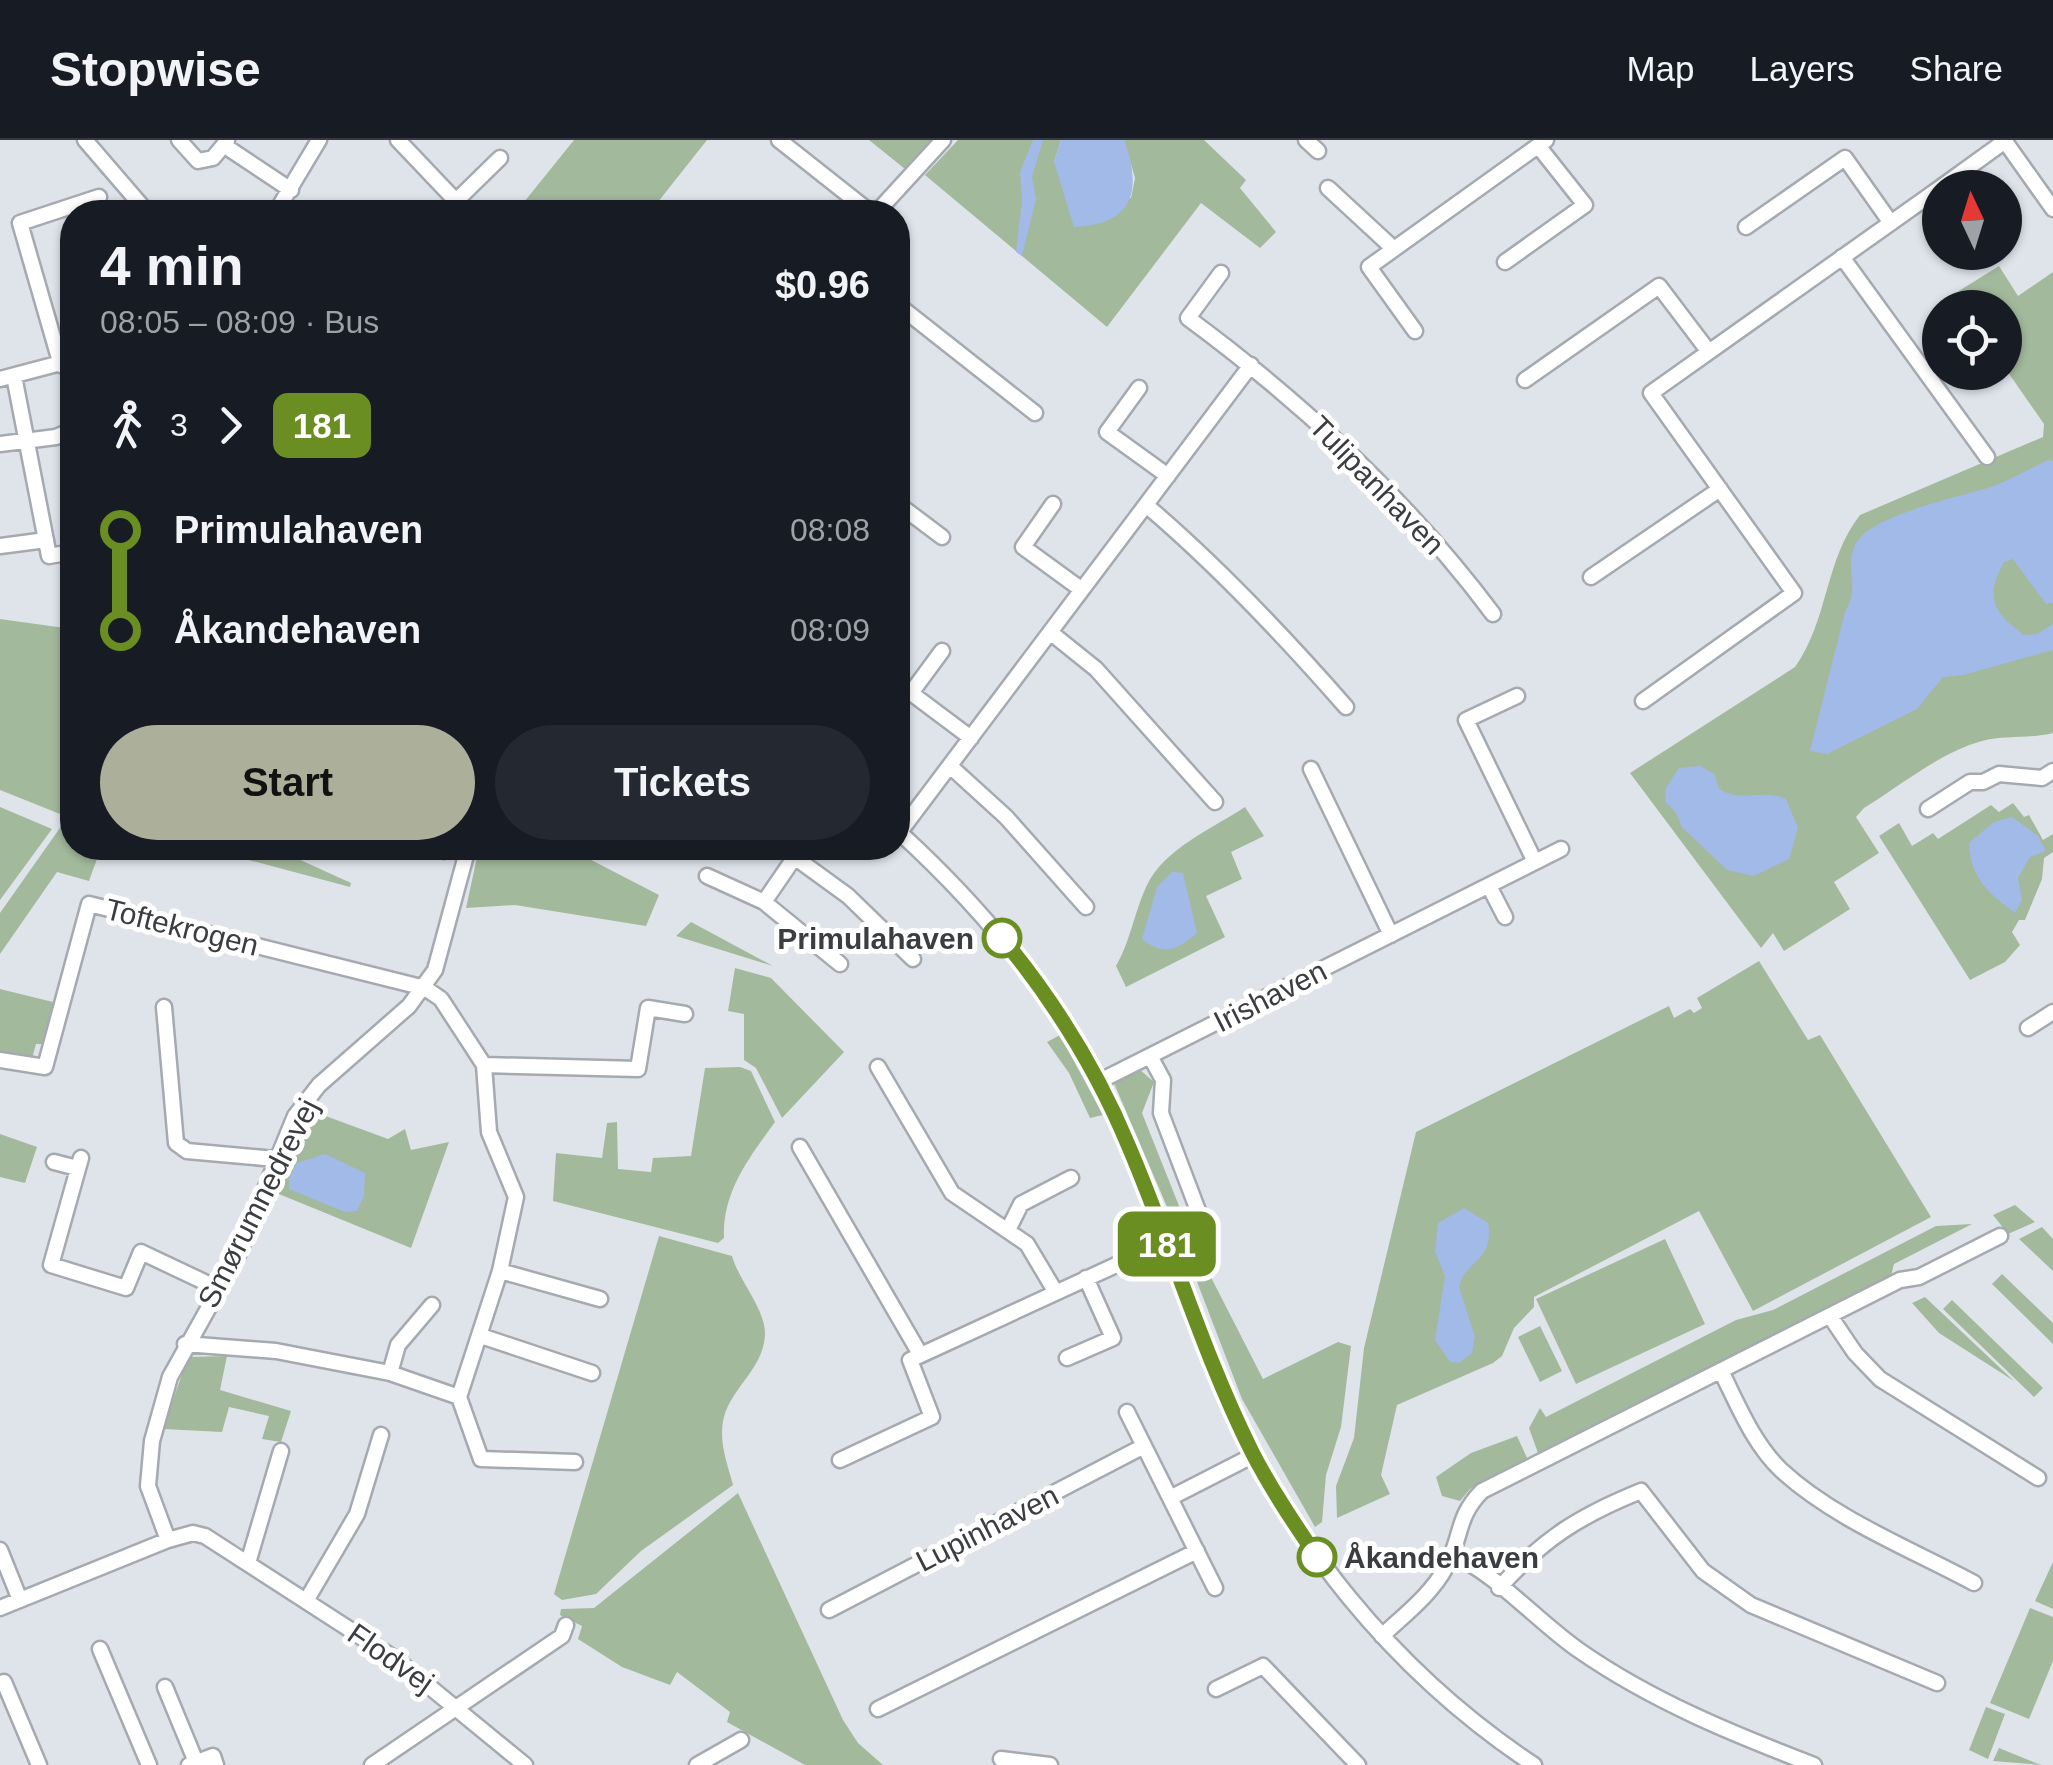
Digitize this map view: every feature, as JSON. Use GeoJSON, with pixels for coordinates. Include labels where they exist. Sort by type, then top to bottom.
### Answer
{"type":"FeatureCollection","features":[{"type":"Feature","properties":{"kind":"street"},"geometry":{"type":"LineString","coordinates":[[85,140],[136,200]]}},
{"type":"Feature","properties":{"kind":"street"},"geometry":{"type":"LineString","coordinates":[[179,140],[198,161],[213,158],[226,143],[291,190]]}},
{"type":"Feature","properties":{"kind":"street"},"geometry":{"type":"LineString","coordinates":[[287,200],[319,140]]}},
{"type":"Feature","properties":{"kind":"street"},"geometry":{"type":"LineString","coordinates":[[398,140],[455,200]]}},
{"type":"Feature","properties":{"kind":"street"},"geometry":{"type":"LineString","coordinates":[[779,140],[858,200]]}},
{"type":"Feature","properties":{"kind":"street"},"geometry":{"type":"LineString","coordinates":[[886,200],[943,140]]}},
{"type":"Feature","properties":{"kind":"street"},"geometry":{"type":"LineString","coordinates":[[1965,170],[2005,141],[2053,209]]}},
{"type":"Feature","properties":{"kind":"street"},"geometry":{"type":"LineString","coordinates":[[1415,331],[1369,267],[1543,144],[1585,205],[1504,262]]}},
{"type":"Feature","properties":{"kind":"street"},"geometry":{"type":"LineString","coordinates":[[457,200],[500,158]]}},
{"type":"Feature","properties":{"kind":"street"},"geometry":{"type":"LineString","coordinates":[[1746,227],[1844,158],[1891,222]]}},
{"type":"Feature","properties":{"kind":"street"},"geometry":{"type":"LineString","coordinates":[[1328,188],[1394,249]]}},
{"type":"Feature","properties":{"kind":"street"},"geometry":{"type":"LineString","coordinates":[[93,200],[99,198]]}},
{"type":"Feature","properties":{"kind":"street"},"geometry":{"type":"LineString","coordinates":[[1643,701],[1794,593],[1651,393],[1922,200]]}},
{"type":"Feature","properties":{"kind":"street"},"geometry":{"type":"LineString","coordinates":[[60,210],[20,223],[60,341]]}},
{"type":"Feature","properties":{"kind":"street"},"geometry":{"type":"LineString","coordinates":[[1842,257],[1986,457]]}},
{"type":"Feature","properties":{"kind":"street","name":"Tulipanhaven"},"geometry":{"type":"LineString","coordinates":[[1221,273],[1188,318],[1252,365],[1333,435],[1400,503],[1493,614]]}},
{"type":"Feature","properties":{"kind":"street"},"geometry":{"type":"LineString","coordinates":[[1525,380],[1659,286],[1709,352]]}},
{"type":"Feature","properties":{"kind":"street"},"geometry":{"type":"LineString","coordinates":[[910,315],[1035,414]]}},
{"type":"Feature","properties":{"kind":"street"},"geometry":{"type":"LineString","coordinates":[[60,364],[7,378],[27,442],[49,556],[60,554]]}},
{"type":"Feature","properties":{"kind":"street"},"geometry":{"type":"LineString","coordinates":[[910,817],[1252,365]]}},
{"type":"Feature","properties":{"kind":"street"},"geometry":{"type":"LineString","coordinates":[[1139,388],[1108,432],[1168,476]]}},
{"type":"Feature","properties":{"kind":"street"},"geometry":{"type":"LineString","coordinates":[[0,444],[60,433]]}},
{"type":"Feature","properties":{"kind":"street"},"geometry":{"type":"LineString","coordinates":[[1591,577],[1720,489]]}},
{"type":"Feature","properties":{"kind":"street"},"geometry":{"type":"LineString","coordinates":[[1053,504],[1022,547],[1082,590]]}},
{"type":"Feature","properties":{"kind":"street"},"geometry":{"type":"LineString","coordinates":[[1146,505],[1197,548],[1278,629],[1346,707]]}},
{"type":"Feature","properties":{"kind":"street"},"geometry":{"type":"LineString","coordinates":[[910,517],[942,536]]}},
{"type":"Feature","properties":{"kind":"street"},"geometry":{"type":"LineString","coordinates":[[0,546],[46,540]]}},
{"type":"Feature","properties":{"kind":"street"},"geometry":{"type":"LineString","coordinates":[[1050,632],[1096,669],[1216,802]]}},
{"type":"Feature","properties":{"kind":"street"},"geometry":{"type":"LineString","coordinates":[[942,652],[911,693],[971,738]]}},
{"type":"Feature","properties":{"kind":"street"},"geometry":{"type":"LineString","coordinates":[[1517,696],[1466,720],[1536,862]]}},
{"type":"Feature","properties":{"kind":"street"},"geometry":{"type":"LineString","coordinates":[[950,766],[1006,816],[1086,907]]}},
{"type":"Feature","properties":{"kind":"street"},"geometry":{"type":"LineString","coordinates":[[1311,769],[1391,935]]}},
{"type":"Feature","properties":{"kind":"street"},"geometry":{"type":"LineString","coordinates":[[1928,809],[1970,782],[1983,782],[1999,774],[2042,778],[2053,771]]}},
{"type":"Feature","properties":{"kind":"street"},"geometry":{"type":"LineString","coordinates":[[910,845],[1014,953],[1098,1082],[1254,1455],[1320,1562],[1382,1636],[1447,1701],[1534,1765]]}},
{"type":"Feature","properties":{"kind":"street","name":"Irishaven"},"geometry":{"type":"LineString","coordinates":[[1098,1082],[1562,849]]}},
{"type":"Feature","properties":{"kind":"street","name":"Smørumnedrevej"},"geometry":{"type":"LineString","coordinates":[[168,1540],[150,1497],[149,1470],[160,1407],[185,1344],[238,1255],[295,1116],[319,1085],[425,988],[454,912],[465,860]]}},
{"type":"Feature","properties":{"kind":"street"},"geometry":{"type":"LineString","coordinates":[[764,902],[787,860]]}},
{"type":"Feature","properties":{"kind":"street"},"geometry":{"type":"LineString","coordinates":[[805,860],[913,959]]}},
{"type":"Feature","properties":{"kind":"street"},"geometry":{"type":"LineString","coordinates":[[707,876],[764,902],[840,964]]}},
{"type":"Feature","properties":{"kind":"street"},"geometry":{"type":"LineString","coordinates":[[1490,886],[1505,917]]}},
{"type":"Feature","properties":{"kind":"street","name":"Toftekrogen"},"geometry":{"type":"LineString","coordinates":[[0,1060],[45,1067],[89,904],[425,988]]}},
{"type":"Feature","properties":{"kind":"street"},"geometry":{"type":"LineString","coordinates":[[425,988],[441,1000],[484,1065],[490,1132],[516,1197],[482,1336],[459,1397],[481,1459],[576,1462]]}},
{"type":"Feature","properties":{"kind":"street"},"geometry":{"type":"LineString","coordinates":[[164,1007],[176,1143],[186,1151],[275,1160]]}},
{"type":"Feature","properties":{"kind":"street"},"geometry":{"type":"LineString","coordinates":[[484,1065],[638,1069],[648,1008],[685,1014]]}},
{"type":"Feature","properties":{"kind":"street"},"geometry":{"type":"LineString","coordinates":[[2028,1028],[2053,1012]]}},
{"type":"Feature","properties":{"kind":"street"},"geometry":{"type":"LineString","coordinates":[[1150,1056],[1162,1080],[1161,1113],[1208,1237]]}},
{"type":"Feature","properties":{"kind":"street"},"geometry":{"type":"LineString","coordinates":[[878,1067],[952,1193],[1008,1230],[1039,1258],[1055,1292]]}},
{"type":"Feature","properties":{"kind":"street"},"geometry":{"type":"LineString","coordinates":[[800,1147],[920,1354]]}},
{"type":"Feature","properties":{"kind":"street"},"geometry":{"type":"LineString","coordinates":[[54,1162],[79,1163],[51,1265],[126,1288],[140,1252],[218,1288]]}},
{"type":"Feature","properties":{"kind":"street"},"geometry":{"type":"LineString","coordinates":[[1008,1230],[1021,1204],[1071,1178]]}},
{"type":"Feature","properties":{"kind":"street"},"geometry":{"type":"LineString","coordinates":[[1382,1636],[1432,1588],[1452,1555],[1463,1510],[1482,1492],[1830,1316],[2000,1236]]}},
{"type":"Feature","properties":{"kind":"street"},"geometry":{"type":"LineString","coordinates":[[840,1460],[932,1417],[910,1360],[1166,1242]]}},
{"type":"Feature","properties":{"kind":"street"},"geometry":{"type":"LineString","coordinates":[[500,1271],[600,1299]]}},
{"type":"Feature","properties":{"kind":"street"},"geometry":{"type":"LineString","coordinates":[[1067,1358],[1114,1338],[1086,1278]]}},
{"type":"Feature","properties":{"kind":"street"},"geometry":{"type":"LineString","coordinates":[[390,1373],[398,1345],[432,1305]]}},
{"type":"Feature","properties":{"kind":"street"},"geometry":{"type":"LineString","coordinates":[[1830,1316],[1855,1354],[1880,1379],[2038,1478]]}},
{"type":"Feature","properties":{"kind":"street"},"geometry":{"type":"LineString","coordinates":[[482,1336],[592,1372]]}},
{"type":"Feature","properties":{"kind":"street"},"geometry":{"type":"LineString","coordinates":[[185,1344],[276,1351],[390,1373],[459,1397]]}},
{"type":"Feature","properties":{"kind":"street"},"geometry":{"type":"LineString","coordinates":[[1721,1372],[1754,1436],[1779,1468],[1812,1495],[1974,1583]]}},
{"type":"Feature","properties":{"kind":"street"},"geometry":{"type":"LineString","coordinates":[[1128,1412],[1215,1588]]}},
{"type":"Feature","properties":{"kind":"street"},"geometry":{"type":"LineString","coordinates":[[306,1601],[357,1514],[381,1435]]}},
{"type":"Feature","properties":{"kind":"street","name":"Lupinhaven"},"geometry":{"type":"LineString","coordinates":[[829,1610],[1144,1446]]}},
{"type":"Feature","properties":{"kind":"street"},"geometry":{"type":"LineString","coordinates":[[248,1563],[281,1452]]}},
{"type":"Feature","properties":{"kind":"street"},"geometry":{"type":"LineString","coordinates":[[1170,1498],[1254,1455]]}},
{"type":"Feature","properties":{"kind":"street"},"geometry":{"type":"LineString","coordinates":[[1498,1588],[1535,1548],[1562,1528],[1641,1491],[1703,1571],[1751,1605],[1937,1683]]}},
{"type":"Feature","properties":{"kind":"street","name":"Flodvej"},"geometry":{"type":"LineString","coordinates":[[168,1540],[193,1533],[248,1563],[397,1660],[525,1765]]}},
{"type":"Feature","properties":{"kind":"street"},"geometry":{"type":"LineString","coordinates":[[0,1608],[168,1540]]}},
{"type":"Feature","properties":{"kind":"street"},"geometry":{"type":"LineString","coordinates":[[0,1550],[20,1600]]}},
{"type":"Feature","properties":{"kind":"street"},"geometry":{"type":"LineString","coordinates":[[878,1709],[1197,1551]]}},
{"type":"Feature","properties":{"kind":"street"},"geometry":{"type":"LineString","coordinates":[[1452,1555],[1474,1563],[1498,1588],[1585,1655],[1667,1703],[1814,1765]]}},
{"type":"Feature","properties":{"kind":"street"},"geometry":{"type":"LineString","coordinates":[[372,1765],[562,1636],[566,1625]]}},
{"type":"Feature","properties":{"kind":"street"},"geometry":{"type":"LineString","coordinates":[[100,1649],[149,1765]]}},
{"type":"Feature","properties":{"kind":"street"},"geometry":{"type":"LineString","coordinates":[[1216,1689],[1262,1666],[1358,1765]]}},
{"type":"Feature","properties":{"kind":"street"},"geometry":{"type":"LineString","coordinates":[[4,1682],[39,1765]]}},
{"type":"Feature","properties":{"kind":"street"},"geometry":{"type":"LineString","coordinates":[[164,1687],[192,1764],[212,1756],[216,1765]]}},
{"type":"Feature","properties":{"kind":"street"},"geometry":{"type":"LineString","coordinates":[[696,1765],[741,1740]]}},
{"type":"Feature","properties":{"kind":"street"},"geometry":{"type":"LineString","coordinates":[[1000,1760],[1050,1765]]}},
{"type":"Feature","properties":{"kind":"green space"},"geometry":{"type":"Polygon","coordinates":[[[574,140],[707,140],[660,200],[526,200],[574,140]]]}},
{"type":"Feature","properties":{"kind":"green space"},"geometry":{"type":"Polygon","coordinates":[[[869,140],[931,140],[905,169],[869,140]]]}},
{"type":"Feature","properties":{"kind":"green space"},"geometry":{"type":"Polygon","coordinates":[[[958,140],[1061,140],[1054,162],[1131,198],[1135,178],[1124,140],[1204,140],[1246,180],[1240,188],[1276,232],[1260,248],[1201,203],[1107,327],[925,175],[958,140]]]}},
{"type":"Feature","properties":{"kind":"green space"},"geometry":{"type":"Polygon","coordinates":[[[1993,270],[2002,270],[2014,290],[1960,290],[1993,270]]]}},
{"type":"Feature","properties":{"kind":"green space"},"geometry":{"type":"Polygon","coordinates":[[[2053,272],[2053,733],[1991,739],[1967,746],[1936,761],[1864,808],[1856,817],[1879,853],[1834,882],[1850,909],[1784,951],[1773,933],[1761,948],[1630,773],[1795,667],[1814,629],[1839,551],[1860,515],[2043,437],[2044,424],[2020,390],[2022,293],[2053,272]]]}},
{"type":"Feature","properties":{"kind":"green space"},"geometry":{"type":"Polygon","coordinates":[[[0,619],[60,627],[60,814],[0,790],[0,619]]]}},
{"type":"Feature","properties":{"kind":"green space"},"geometry":{"type":"Polygon","coordinates":[[[2013,803],[2024,817],[2029,815],[2043,840],[2053,834],[2053,852],[2044,858],[2042,879],[2025,920],[2019,920],[2012,932],[2020,945],[2005,962],[1970,980],[1879,836],[1899,823],[1912,846],[1933,833],[1938,839],[1991,805],[1999,812],[2013,803]]]}},
{"type":"Feature","properties":{"kind":"green space"},"geometry":{"type":"Polygon","coordinates":[[[0,807],[52,829],[0,900],[0,807]]]}},
{"type":"Feature","properties":{"kind":"green space"},"geometry":{"type":"Polygon","coordinates":[[[1245,807],[1264,836],[1231,852],[1242,879],[1206,896],[1225,937],[1126,987],[1116,966],[1155,872],[1190,840],[1245,807]]]}},
{"type":"Feature","properties":{"kind":"green space"},"geometry":{"type":"Polygon","coordinates":[[[60,828],[60,860],[97,860],[89,881],[57,872],[0,954],[0,913],[60,828]]]}},
{"type":"Feature","properties":{"kind":"green space"},"geometry":{"type":"Polygon","coordinates":[[[249,860],[300,860],[351,883],[350,887],[249,860]]]}},
{"type":"Feature","properties":{"kind":"green space"},"geometry":{"type":"Polygon","coordinates":[[[476,860],[591,860],[659,895],[646,926],[515,905],[466,908],[476,860]]]}},
{"type":"Feature","properties":{"kind":"green space"},"geometry":{"type":"Polygon","coordinates":[[[691,922],[773,966],[676,936],[691,922]]]}},
{"type":"Feature","properties":{"kind":"green space"},"geometry":{"type":"Polygon","coordinates":[[[1759,961],[1808,1040],[1820,1035],[1931,1217],[1753,1311],[1699,1211],[1534,1297],[1534,1307],[1514,1328],[1502,1356],[1397,1405],[1381,1475],[1390,1494],[1337,1518],[1336,1486],[1354,1438],[1364,1348],[1416,1132],[1669,1006],[1674,1018],[1690,1009],[1694,1013],[1702,1008],[1697,998],[1759,961]]]}},
{"type":"Feature","properties":{"kind":"green space"},"geometry":{"type":"Polygon","coordinates":[[[735,968],[771,978],[844,1052],[782,1118],[756,1068],[744,1060],[744,1014],[728,1011],[735,968]]]}},
{"type":"Feature","properties":{"kind":"green space"},"geometry":{"type":"Polygon","coordinates":[[[0,989],[53,1002],[43,1044],[36,1044],[31,1062],[0,1055],[0,989]]]}},
{"type":"Feature","properties":{"kind":"green space"},"geometry":{"type":"Polygon","coordinates":[[[1060,1035],[1103,1115],[1090,1118],[1069,1073],[1047,1042],[1060,1035]]]}},
{"type":"Feature","properties":{"kind":"green space"},"geometry":{"type":"Polygon","coordinates":[[[740,1067],[751,1071],[775,1122],[739,1176],[727,1206],[724,1238],[718,1243],[553,1201],[556,1153],[602,1158],[607,1123],[617,1122],[618,1169],[651,1172],[653,1158],[691,1156],[705,1068],[740,1067]]]}},
{"type":"Feature","properties":{"kind":"green space"},"geometry":{"type":"Polygon","coordinates":[[[1139,1069],[1154,1082],[1142,1113],[1193,1241],[1183,1244],[1113,1081],[1139,1069]]]}},
{"type":"Feature","properties":{"kind":"green space"},"geometry":{"type":"Polygon","coordinates":[[[312,1111],[388,1139],[405,1129],[411,1150],[449,1142],[411,1248],[269,1190],[312,1111]]]}},
{"type":"Feature","properties":{"kind":"green space"},"geometry":{"type":"Polygon","coordinates":[[[0,1134],[37,1147],[25,1183],[0,1177],[0,1134]]]}},
{"type":"Feature","properties":{"kind":"green space"},"geometry":{"type":"Polygon","coordinates":[[[2015,1205],[2035,1222],[2008,1234],[1993,1215],[2015,1205]]]}},
{"type":"Feature","properties":{"kind":"green space"},"geometry":{"type":"Polygon","coordinates":[[[1972,1224],[1894,1264],[1891,1276],[1538,1453],[1529,1428],[1540,1408],[1546,1417],[1736,1320],[1773,1310],[1936,1226],[1972,1224]]]}},
{"type":"Feature","properties":{"kind":"green space"},"geometry":{"type":"Polygon","coordinates":[[[2042,1227],[2053,1239],[2053,1271],[2019,1239],[2042,1227]]]}},
{"type":"Feature","properties":{"kind":"green space"},"geometry":{"type":"Polygon","coordinates":[[[659,1236],[732,1256],[764,1324],[759,1357],[728,1406],[722,1426],[733,1485],[641,1551],[596,1594],[562,1600],[554,1594],[659,1236]]]}},
{"type":"Feature","properties":{"kind":"green space"},"geometry":{"type":"Polygon","coordinates":[[[1665,1239],[1705,1324],[1576,1384],[1536,1299],[1665,1239]]]}},
{"type":"Feature","properties":{"kind":"green space"},"geometry":{"type":"Polygon","coordinates":[[[1194,1244],[1263,1379],[1338,1342],[1351,1346],[1341,1427],[1326,1475],[1322,1522],[1315,1527],[1242,1399],[1184,1248],[1194,1244]]]}},
{"type":"Feature","properties":{"kind":"green space"},"geometry":{"type":"Polygon","coordinates":[[[2002,1274],[2053,1323],[2053,1344],[1992,1284],[2002,1274]]]}},
{"type":"Feature","properties":{"kind":"green space"},"geometry":{"type":"Polygon","coordinates":[[[1925,1297],[2014,1381],[1939,1333],[1912,1303],[1925,1297]]]}},
{"type":"Feature","properties":{"kind":"green space"},"geometry":{"type":"Polygon","coordinates":[[[1952,1300],[2043,1388],[2034,1397],[1943,1309],[1952,1300]]]}},
{"type":"Feature","properties":{"kind":"green space"},"geometry":{"type":"Polygon","coordinates":[[[1540,1326],[1562,1371],[1540,1382],[1518,1337],[1540,1326]]]}},
{"type":"Feature","properties":{"kind":"green space"},"geometry":{"type":"Polygon","coordinates":[[[227,1356],[220,1390],[291,1411],[281,1442],[262,1439],[269,1416],[229,1407],[222,1432],[163,1429],[188,1357],[227,1356]]]}},
{"type":"Feature","properties":{"kind":"green space"},"geometry":{"type":"Polygon","coordinates":[[[1517,1436],[1527,1458],[1470,1489],[1460,1501],[1442,1496],[1436,1477],[1471,1453],[1517,1436]]]}},
{"type":"Feature","properties":{"kind":"green space"},"geometry":{"type":"Polygon","coordinates":[[[738,1493],[843,1720],[858,1743],[883,1765],[805,1765],[727,1722],[730,1712],[677,1672],[670,1685],[622,1667],[578,1639],[582,1626],[560,1615],[561,1609],[594,1608],[738,1493]]]}},
{"type":"Feature","properties":{"kind":"green space"},"geometry":{"type":"Polygon","coordinates":[[[2053,1562],[2053,1609],[2035,1601],[2053,1562]]]}},
{"type":"Feature","properties":{"kind":"green space"},"geometry":{"type":"Polygon","coordinates":[[[2030,1608],[2053,1617],[2053,1661],[2029,1719],[1990,1703],[2030,1608]]]}},
{"type":"Feature","properties":{"kind":"green space"},"geometry":{"type":"Polygon","coordinates":[[[1986,1707],[2005,1714],[1988,1759],[1969,1750],[1986,1707]]]}},
{"type":"Feature","properties":{"kind":"green space"},"geometry":{"type":"Polygon","coordinates":[[[1999,1748],[2036,1763],[2042,1765],[1993,1761],[1999,1748]]]}},
{"type":"Feature","properties":{"kind":"water"},"geometry":{"type":"Polygon","coordinates":[[[1033,140],[1043,140],[1032,177],[1036,199],[1022,256],[1016,252],[1022,201],[1020,172],[1033,140]]]}},
{"type":"Feature","properties":{"kind":"water"},"geometry":{"type":"Polygon","coordinates":[[[1061,140],[1124,140],[1130,158],[1132,189],[1121,212],[1094,225],[1074,227],[1054,162],[1061,140]]]}},
{"type":"Feature","properties":{"kind":"water"},"geometry":{"type":"Polygon","coordinates":[[[2053,461],[2053,603],[2046,604],[2013,559],[2004,562],[1994,594],[1999,611],[2024,635],[2037,634],[2053,624],[2053,650],[1943,677],[1917,709],[1827,754],[1810,751],[1852,594],[1855,545],[1864,534],[1896,516],[1991,487],[2053,461]]]}},
{"type":"Feature","properties":{"kind":"water"},"geometry":{"type":"Polygon","coordinates":[[[1701,766],[1715,775],[1719,789],[1728,793],[1786,799],[1798,828],[1789,859],[1754,876],[1727,870],[1682,827],[1675,811],[1665,802],[1666,788],[1679,768],[1701,766]]]}},
{"type":"Feature","properties":{"kind":"water"},"geometry":{"type":"Polygon","coordinates":[[[2012,817],[2038,836],[2046,851],[2030,857],[2018,878],[2022,900],[2015,913],[1982,883],[1969,843],[1994,822],[2012,817]]]}},
{"type":"Feature","properties":{"kind":"water"},"geometry":{"type":"Polygon","coordinates":[[[1172,872],[1183,873],[1197,933],[1176,947],[1157,948],[1142,939],[1157,887],[1172,872]]]}},
{"type":"Feature","properties":{"kind":"water"},"geometry":{"type":"Polygon","coordinates":[[[325,1154],[365,1173],[364,1196],[357,1211],[345,1212],[289,1189],[289,1178],[297,1163],[325,1154]]]}},
{"type":"Feature","properties":{"kind":"water"},"geometry":{"type":"Polygon","coordinates":[[[1464,1208],[1488,1223],[1489,1236],[1483,1253],[1459,1287],[1475,1337],[1472,1353],[1459,1363],[1450,1362],[1435,1340],[1445,1276],[1435,1252],[1438,1223],[1464,1208]]]}},
{"type":"Feature","properties":{"kind":"bus line","name":"181"},"geometry":{"type":"LineString","coordinates":[[1002,938],[1052,1005],[1098,1082],[1128,1144],[1222,1386],[1254,1455],[1317,1557]]}},
{"type":"Feature","properties":{"kind":"place","name":"Primulahaven"},"geometry":{"type":"Point","coordinates":[1002,938]}},
{"type":"Feature","properties":{"kind":"place","name":"Åkandehaven"},"geometry":{"type":"Point","coordinates":[1317,1557]}}]}
